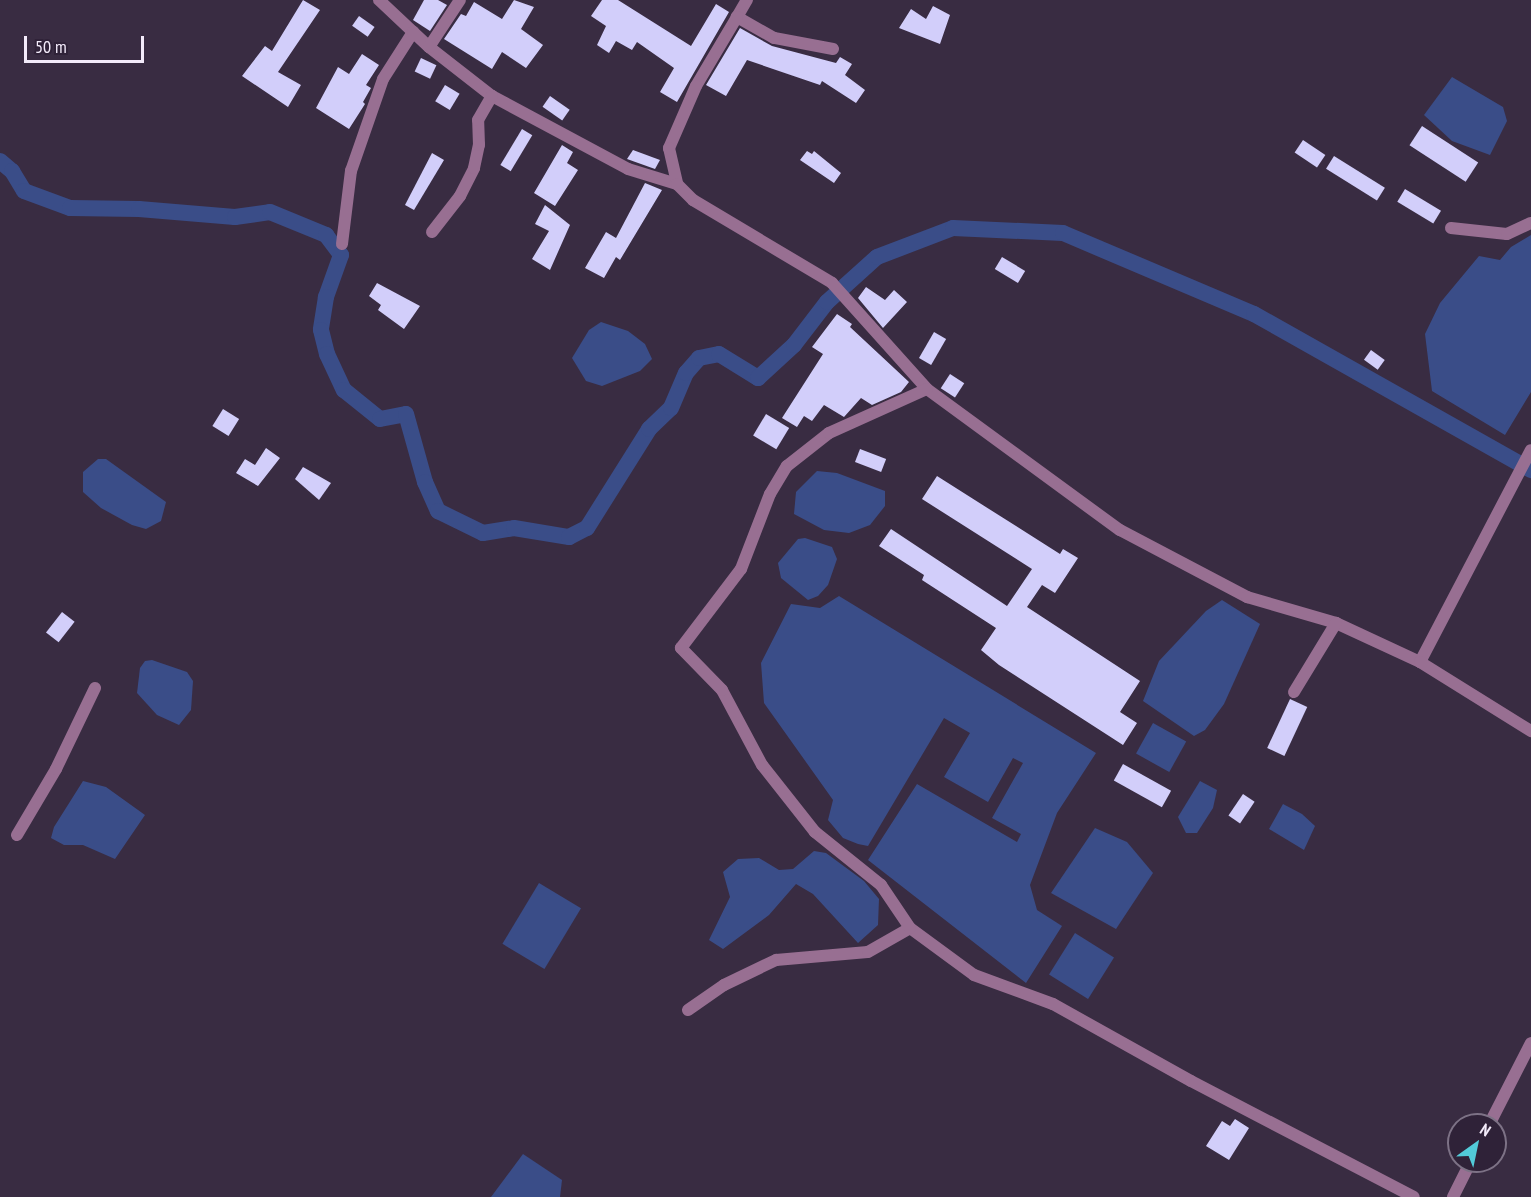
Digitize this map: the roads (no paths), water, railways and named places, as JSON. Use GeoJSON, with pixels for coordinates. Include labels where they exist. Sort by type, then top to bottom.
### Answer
{"type":"FeatureCollection","features":[{"type":"Feature","properties":{"kind":"street"},"geometry":{"type":"LineString","coordinates":[[379,0],[429,47],[492,96],[628,169],[677,184],[702,206],[780,248],[832,283],[848,297],[927,388],[1120,530],[1247,597],[1336,623],[1420,662],[1531,731]]}},
{"type":"Feature","properties":{"kind":"street"},"geometry":{"type":"LineString","coordinates":[[429,47],[460,0]]}},
{"type":"Feature","properties":{"kind":"street"},"geometry":{"type":"LineString","coordinates":[[677,184],[669,148],[696,86],[747,0]]}},
{"type":"Feature","properties":{"kind":"street"},"geometry":{"type":"LineString","coordinates":[[737,17],[774,38],[832,49]]}},
{"type":"Feature","properties":{"kind":"street"},"geometry":{"type":"LineString","coordinates":[[342,244],[351,171],[383,79],[413,32]]}},
{"type":"Feature","properties":{"kind":"street"},"geometry":{"type":"LineString","coordinates":[[432,232],[460,196],[474,168],[479,145],[478,120],[492,96]]}},
{"type":"Feature","properties":{"kind":"street"},"geometry":{"type":"LineString","coordinates":[[1451,228],[1507,234],[1531,223]]}},
{"type":"Feature","properties":{"kind":"street"},"geometry":{"type":"LineString","coordinates":[[927,388],[829,433],[787,466],[770,494],[741,570],[681,648],[722,690],[762,765],[815,832],[881,885],[910,928],[974,975],[1053,1004],[1191,1081],[1414,1197]]}},
{"type":"Feature","properties":{"kind":"street"},"geometry":{"type":"LineString","coordinates":[[1420,662],[1530,452]]}},
{"type":"Feature","properties":{"kind":"street"},"geometry":{"type":"LineString","coordinates":[[1294,692],[1336,623]]}},
{"type":"Feature","properties":{"kind":"street"},"geometry":{"type":"LineString","coordinates":[[17,835],[56,769],[95,688]]}},
{"type":"Feature","properties":{"kind":"street"},"geometry":{"type":"LineString","coordinates":[[688,1010],[723,985],[777,960],[868,952],[910,928]]}},
{"type":"Feature","properties":{"kind":"street"},"geometry":{"type":"LineString","coordinates":[[1496,1113],[1531,1043]]}},
{"type":"Feature","properties":{"kind":"street"},"geometry":{"type":"LineString","coordinates":[[1453,1197],[1465,1173]]}},
{"type":"Feature","properties":{"kind":"water"},"geometry":{"type":"Polygon","coordinates":[[[1452,77],[1503,107],[1507,121],[1490,155],[1452,141],[1424,115],[1452,77]]]}},
{"type":"Feature","properties":{"kind":"water"},"geometry":{"type":"Polygon","coordinates":[[[1531,235],[1531,392],[1505,435],[1432,391],[1425,334],[1440,303],[1479,256],[1500,260],[1511,247],[1531,235]]]}},
{"type":"Feature","properties":{"kind":"water"},"geometry":{"type":"Polygon","coordinates":[[[601,322],[628,331],[645,344],[652,359],[640,371],[602,386],[586,381],[572,358],[589,330],[601,322]]]}},
{"type":"Feature","properties":{"kind":"water"},"geometry":{"type":"Polygon","coordinates":[[[98,459],[106,459],[166,502],[161,521],[146,529],[132,525],[101,508],[83,492],[83,472],[98,459]]]}},
{"type":"Feature","properties":{"kind":"water"},"geometry":{"type":"Polygon","coordinates":[[[817,471],[837,473],[885,491],[885,506],[870,525],[849,533],[824,530],[794,514],[796,492],[817,471]]]}},
{"type":"Feature","properties":{"kind":"water"},"geometry":{"type":"Polygon","coordinates":[[[805,538],[832,547],[837,559],[828,585],[818,596],[808,600],[781,578],[778,563],[798,539],[805,538]]]}},
{"type":"Feature","properties":{"kind":"water"},"geometry":{"type":"Polygon","coordinates":[[[839,596],[1096,753],[1057,813],[1030,885],[1037,910],[1062,926],[1026,983],[868,860],[917,784],[1017,842],[1021,834],[992,818],[1023,763],[1013,758],[988,802],[944,777],[970,733],[944,718],[868,846],[858,844],[843,838],[828,820],[833,800],[764,703],[761,663],[791,604],[820,608],[839,596]]]}},
{"type":"Feature","properties":{"kind":"water"},"geometry":{"type":"Polygon","coordinates":[[[1222,600],[1260,624],[1224,704],[1205,730],[1194,736],[1143,701],[1159,661],[1206,611],[1222,600]]]}},
{"type":"Feature","properties":{"kind":"water"},"geometry":{"type":"Polygon","coordinates":[[[152,660],[187,672],[193,681],[191,710],[179,725],[157,715],[137,693],[140,668],[145,661],[152,660]]]}},
{"type":"Feature","properties":{"kind":"water"},"geometry":{"type":"Polygon","coordinates":[[[1153,723],[1186,741],[1169,772],[1136,754],[1153,723]]]}},
{"type":"Feature","properties":{"kind":"water"},"geometry":{"type":"Polygon","coordinates":[[[83,781],[106,787],[145,815],[115,859],[83,845],[64,845],[51,838],[54,827],[83,781]]]}},
{"type":"Feature","properties":{"kind":"water"},"geometry":{"type":"Polygon","coordinates":[[[1200,781],[1217,790],[1213,808],[1197,833],[1186,833],[1178,817],[1200,781]]]}},
{"type":"Feature","properties":{"kind":"water"},"geometry":{"type":"Polygon","coordinates":[[[1283,804],[1302,814],[1315,826],[1304,850],[1269,829],[1283,804]]]}},
{"type":"Feature","properties":{"kind":"water"},"geometry":{"type":"Polygon","coordinates":[[[1095,828],[1127,842],[1153,873],[1116,929],[1051,893],[1095,828]]]}},
{"type":"Feature","properties":{"kind":"water"},"geometry":{"type":"Polygon","coordinates":[[[814,851],[826,853],[864,881],[879,899],[878,925],[858,943],[813,894],[796,884],[769,915],[723,949],[709,940],[730,897],[723,872],[738,859],[759,858],[779,870],[793,869],[814,851]]]}},
{"type":"Feature","properties":{"kind":"water"},"geometry":{"type":"Polygon","coordinates":[[[539,883],[581,908],[544,969],[502,944],[539,883]]]}},
{"type":"Feature","properties":{"kind":"water"},"geometry":{"type":"Polygon","coordinates":[[[1075,933],[1114,957],[1088,999],[1049,975],[1075,933]]]}},
{"type":"Feature","properties":{"kind":"water"},"geometry":{"type":"Polygon","coordinates":[[[523,1154],[562,1180],[560,1197],[491,1197],[523,1154]]]}},
{"type":"Feature","properties":{"kind":"waterway"},"geometry":{"type":"LineString","coordinates":[[0,161],[12,171],[24,191],[70,208],[139,209],[235,217],[270,212],[326,235],[341,255],[326,297],[321,330],[327,354],[344,390],[380,419],[406,414],[425,482],[438,511],[483,533],[514,528],[569,537],[587,528],[649,429],[671,408],[686,373],[699,358],[719,354],[758,378],[794,345],[827,302],[877,257],[953,228],[1063,233],[1254,314],[1531,470]]}}]}
